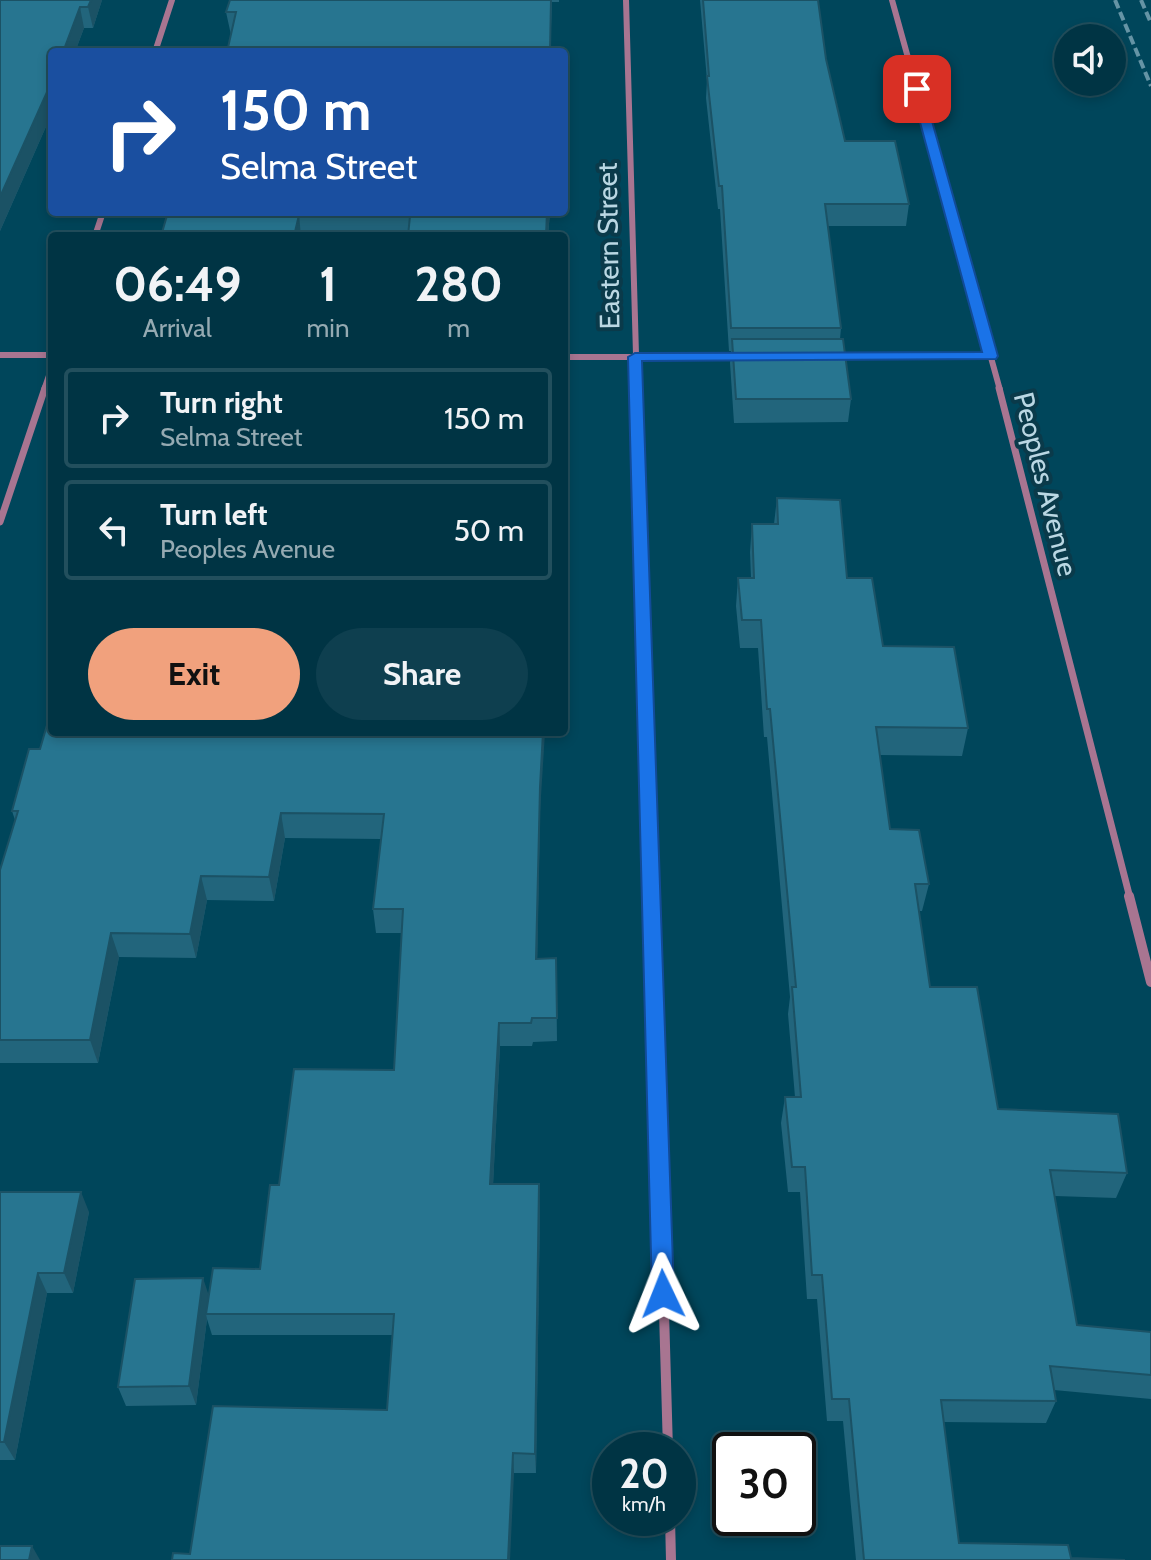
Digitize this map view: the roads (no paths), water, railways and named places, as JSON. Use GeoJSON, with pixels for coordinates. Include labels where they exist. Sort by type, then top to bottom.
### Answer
{"type":"FeatureCollection","features":[{"type":"Feature","properties":{"kind":"street"},"geometry":{"type":"LineString","coordinates":[[156,48],[172,0]]}},
{"type":"Feature","properties":{"kind":"street","name":"Eastern Street"},"geometry":{"type":"LineString","coordinates":[[626,0],[667,1432]]}},
{"type":"Feature","properties":{"kind":"street","name":"Peoples Avenue"},"geometry":{"type":"LineString","coordinates":[[892,0],[991,356],[1151,982]]}},
{"type":"Feature","properties":{"kind":"street"},"geometry":{"type":"LineString","coordinates":[[0,355],[48,355]]}},
{"type":"Feature","properties":{"kind":"street"},"geometry":{"type":"LineString","coordinates":[[821,357],[991,356]]}},
{"type":"Feature","properties":{"kind":"street"},"geometry":{"type":"LineString","coordinates":[[568,357],[743,357]]}},
{"type":"Feature","properties":{"kind":"street"},"geometry":{"type":"LineString","coordinates":[[0,522],[48,379]]}},
{"type":"Feature","properties":{"kind":"street"},"geometry":{"type":"LineString","coordinates":[[670,1536],[671,1560]]}},
{"type":"Feature","properties":{"kind":"railway"},"geometry":{"type":"LineString","coordinates":[[1115,0],[1151,86]]}},
{"type":"Feature","properties":{"kind":"railway"},"geometry":{"type":"LineString","coordinates":[[1141,0],[1151,23]]}}]}
